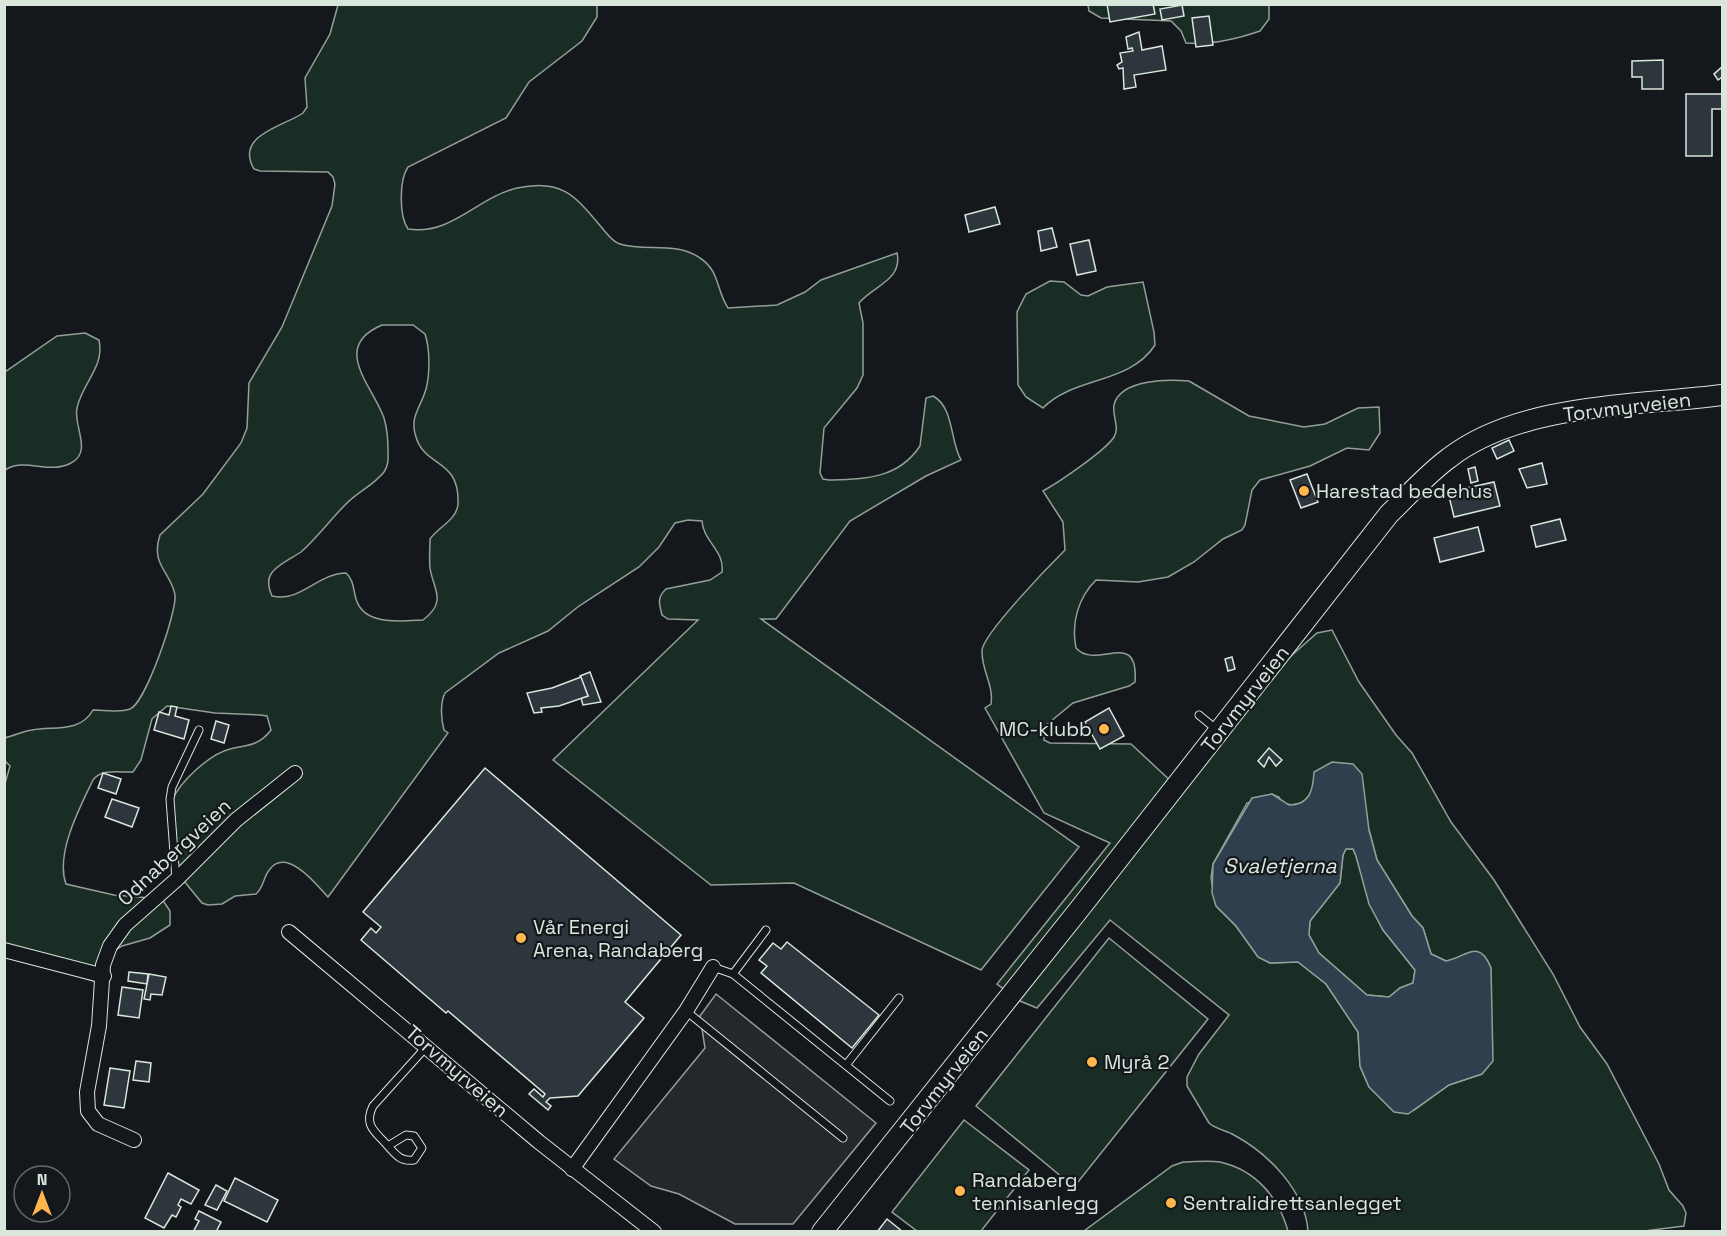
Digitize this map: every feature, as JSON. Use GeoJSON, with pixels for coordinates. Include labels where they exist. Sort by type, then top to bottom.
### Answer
{"type":"FeatureCollection","features":[{"type":"Feature","properties":{"kind":"main road","name":"Torvmyrveien"},"geometry":{"type":"LineString","coordinates":[[822,1232],[873,1171],[1389,514],[1449,457],[1486,436],[1535,419],[1574,412],[1722,395]]}},
{"type":"Feature","properties":{"kind":"main road","name":"Torvmyrveien"},"geometry":{"type":"LineString","coordinates":[[830,1232],[873,1171]]}},
{"type":"Feature","properties":{"kind":"street","name":"Odnabergveien"},"geometry":{"type":"LineString","coordinates":[[134,1140],[98,1124],[88,1111],[87,1092],[99,1026],[104,965],[110,946],[125,925],[176,880],[236,820],[295,773]]}},
{"type":"Feature","properties":{"kind":"street","name":"Torvmyrveien"},"geometry":{"type":"LineString","coordinates":[[289,932],[572,1169],[654,1232]]}},
{"type":"Feature","properties":{"kind":"street"},"geometry":{"type":"LineString","coordinates":[[4,950],[104,976]]}},
{"type":"Feature","properties":{"kind":"street"},"geometry":{"type":"LineString","coordinates":[[572,1169],[686,1011],[712,967]]}},
{"type":"Feature","properties":{"kind":"lane"},"geometry":{"type":"LineString","coordinates":[[1199,715],[1219,731]]}},
{"type":"Feature","properties":{"kind":"lane"},"geometry":{"type":"LineString","coordinates":[[176,880],[170,798],[172,787],[199,730]]}},
{"type":"Feature","properties":{"kind":"lane"},"geometry":{"type":"LineString","coordinates":[[733,974],[766,930]]}},
{"type":"Feature","properties":{"kind":"lane"},"geometry":{"type":"LineString","coordinates":[[712,967],[733,974],[890,1101]]}},
{"type":"Feature","properties":{"kind":"lane"},"geometry":{"type":"LineString","coordinates":[[846,1065],[899,998]]}},
{"type":"Feature","properties":{"kind":"lane"},"geometry":{"type":"LineString","coordinates":[[686,1011],[843,1138]]}},
{"type":"Feature","properties":{"kind":"lane"},"geometry":{"type":"LineString","coordinates":[[388,1146],[406,1135],[414,1136],[422,1148],[414,1160],[406,1161],[399,1158],[371,1128],[369,1114],[373,1106],[427,1046]]}},
{"type":"Feature","properties":{"kind":"green space"},"geometry":{"type":"Polygon","coordinates":[[[338,5],[597,5],[597,17],[582,41],[529,82],[506,118],[408,167],[403,180],[401,198],[403,216],[408,229],[423,230],[438,227],[490,199],[517,188],[546,186],[557,188],[576,199],[617,243],[640,247],[671,248],[700,258],[711,269],[728,308],[777,305],[805,292],[821,280],[897,253],[896,270],[886,282],[859,303],[863,323],[863,375],[857,388],[824,428],[820,473],[823,479],[829,480],[868,478],[902,465],[920,446],[926,398],[933,396],[945,408],[961,460],[926,476],[850,521],[776,619],[761,619],[1079,847],[981,970],[794,883],[711,885],[553,760],[698,620],[668,619],[662,615],[660,604],[661,595],[666,589],[710,580],[722,572],[720,558],[703,528],[702,521],[688,520],[675,523],[659,547],[639,567],[579,606],[548,631],[499,653],[445,693],[442,701],[442,716],[444,730],[448,733],[328,897],[301,870],[285,862],[277,863],[270,869],[256,894],[235,896],[222,904],[202,903],[179,875],[172,801],[188,778],[213,757],[230,749],[257,742],[271,730],[267,716],[215,713],[167,706],[152,719],[141,760],[133,772],[106,772],[93,780],[70,831],[63,872],[66,884],[114,895],[162,899],[170,911],[170,925],[150,938],[122,946],[103,957],[94,981],[5,953],[4,787],[10,766],[5,761],[4,738],[29,731],[74,725],[88,717],[93,710],[130,709],[144,691],[166,637],[174,605],[173,587],[159,561],[160,535],[203,494],[241,443],[247,428],[249,383],[282,327],[332,206],[335,184],[328,172],[260,171],[254,169],[250,157],[251,148],[256,140],[274,127],[303,113],[307,107],[305,78],[330,34],[338,5]],[[382,325],[367,334],[359,344],[357,356],[359,368],[379,406],[386,426],[388,456],[386,469],[380,477],[349,501],[301,552],[273,571],[269,582],[272,596],[291,595],[336,574],[346,573],[352,582],[360,608],[375,618],[394,621],[423,620],[435,607],[437,595],[430,568],[430,539],[457,510],[457,489],[454,478],[448,471],[420,447],[414,430],[415,418],[426,389],[429,361],[425,334],[413,325],[382,325]]]}},
{"type":"Feature","properties":{"kind":"green space"},"geometry":{"type":"Polygon","coordinates":[[[1088,5],[1269,5],[1269,19],[1260,31],[1242,37],[1214,42],[1186,43],[1181,31],[1171,21],[1101,18],[1089,11],[1088,5]]]}},
{"type":"Feature","properties":{"kind":"green space"},"geometry":{"type":"Polygon","coordinates":[[[1050,281],[1064,282],[1081,295],[1088,296],[1107,287],[1143,282],[1155,345],[1144,358],[1131,367],[1070,390],[1043,408],[1026,397],[1018,385],[1017,312],[1026,294],[1050,281]]]}},
{"type":"Feature","properties":{"kind":"green space"},"geometry":{"type":"Polygon","coordinates":[[[85,333],[99,340],[100,350],[96,367],[77,408],[81,452],[71,463],[63,466],[21,465],[5,470],[5,372],[57,336],[85,333]]]}},
{"type":"Feature","properties":{"kind":"green space"},"geometry":{"type":"Polygon","coordinates":[[[1189,381],[1249,416],[1304,427],[1325,424],[1358,408],[1379,407],[1380,433],[1369,450],[1347,448],[1310,466],[1260,480],[1252,490],[1242,530],[1223,539],[1194,562],[1168,577],[1138,582],[1096,580],[1077,611],[1074,629],[1076,648],[1084,654],[1123,653],[1130,657],[1134,666],[1135,682],[1129,686],[1073,703],[1045,726],[1044,740],[1050,743],[1131,744],[1174,784],[1283,663],[1317,633],[1332,630],[1359,682],[1396,735],[1412,753],[1451,822],[1494,880],[1553,974],[1580,1027],[1607,1064],[1659,1164],[1669,1190],[1683,1206],[1686,1213],[1684,1226],[1636,1232],[1308,1231],[1300,1202],[1283,1175],[1260,1152],[1231,1133],[1209,1123],[1187,1086],[1187,1077],[1199,1054],[1229,1015],[1110,920],[1037,1008],[1020,1001],[997,984],[1110,843],[1044,813],[985,708],[991,704],[991,697],[982,650],[985,641],[1005,615],[1065,550],[1063,522],[1043,491],[1092,458],[1114,437],[1116,430],[1114,405],[1118,396],[1125,390],[1146,382],[1189,381]],[[1313,786],[1306,800],[1293,805],[1282,803],[1279,797],[1272,794],[1247,803],[1213,864],[1211,878],[1216,906],[1236,926],[1258,957],[1270,963],[1298,962],[1326,984],[1358,1032],[1360,1066],[1369,1087],[1414,1110],[1449,1085],[1482,1074],[1491,968],[1482,954],[1476,952],[1446,961],[1431,954],[1423,928],[1412,916],[1377,860],[1369,830],[1313,786]]]}},
{"type":"Feature","properties":{"kind":"green space"},"geometry":{"type":"Polygon","coordinates":[[[1346,849],[1353,849],[1370,904],[1383,930],[1415,970],[1413,983],[1400,988],[1389,997],[1367,995],[1319,953],[1309,935],[1310,921],[1340,883],[1343,855],[1346,849]]]}},
{"type":"Feature","properties":{"kind":"green space","name":"Myrå 2"},"geometry":{"type":"Polygon","coordinates":[[[1109,938],[1208,1019],[1074,1187],[976,1106],[1109,938]]]}},
{"type":"Feature","properties":{"kind":"green space","name":"Randaberg tennisanlegg"},"geometry":{"type":"Polygon","coordinates":[[[964,1120],[1029,1170],[981,1231],[917,1231],[892,1212],[964,1120]]]}},
{"type":"Feature","properties":{"kind":"green space"},"geometry":{"type":"Polygon","coordinates":[[[1183,1162],[1220,1162],[1245,1172],[1264,1187],[1272,1197],[1279,1207],[1288,1231],[1084,1231],[1172,1166],[1183,1162]]]}},
{"type":"Feature","properties":{"kind":"shaded area"},"geometry":{"type":"Polygon","coordinates":[[[716,994],[876,1123],[793,1224],[735,1224],[679,1194],[651,1186],[614,1159],[705,1048],[700,1016],[716,994]]]}},
{"type":"Feature","properties":{"kind":"water","name":"Svaletjerna"},"geometry":{"type":"Polygon","coordinates":[[[1332,762],[1353,764],[1362,774],[1369,830],[1377,860],[1412,916],[1423,928],[1431,954],[1446,961],[1476,951],[1482,953],[1491,968],[1493,1061],[1482,1074],[1449,1085],[1408,1114],[1394,1112],[1369,1087],[1360,1066],[1358,1032],[1326,984],[1298,962],[1270,963],[1258,957],[1236,926],[1216,906],[1212,893],[1213,864],[1252,798],[1272,794],[1289,805],[1302,802],[1309,795],[1313,785],[1314,772],[1332,762]],[[1346,849],[1343,855],[1340,883],[1310,921],[1309,935],[1319,953],[1367,995],[1389,997],[1400,988],[1413,983],[1415,970],[1383,930],[1369,904],[1353,849],[1346,849]]]}},
{"type":"Feature","properties":{"kind":"building"},"geometry":{"type":"Polygon","coordinates":[[[1107,4],[1153,4],[1155,14],[1110,22],[1107,4]]]}},
{"type":"Feature","properties":{"kind":"building"},"geometry":{"type":"Polygon","coordinates":[[[1182,5],[1184,16],[1162,20],[1160,9],[1182,5]]]}},
{"type":"Feature","properties":{"kind":"building"},"geometry":{"type":"Polygon","coordinates":[[[1209,16],[1213,45],[1196,47],[1192,18],[1209,16]]]}},
{"type":"Feature","properties":{"kind":"building"},"geometry":{"type":"Polygon","coordinates":[[[1139,32],[1142,50],[1162,46],[1166,70],[1134,75],[1136,87],[1124,89],[1123,68],[1119,69],[1117,65],[1122,62],[1120,53],[1133,51],[1132,48],[1128,49],[1126,37],[1139,32]]]}},
{"type":"Feature","properties":{"kind":"building"},"geometry":{"type":"Polygon","coordinates":[[[1663,60],[1663,89],[1642,89],[1642,77],[1632,77],[1632,61],[1663,60]]]}},
{"type":"Feature","properties":{"kind":"building"},"geometry":{"type":"Polygon","coordinates":[[[1722,67],[1722,77],[1718,80],[1714,74],[1722,67]]]}},
{"type":"Feature","properties":{"kind":"building"},"geometry":{"type":"Polygon","coordinates":[[[1686,94],[1722,94],[1722,109],[1712,109],[1712,156],[1686,156],[1686,94]]]}},
{"type":"Feature","properties":{"kind":"building"},"geometry":{"type":"Polygon","coordinates":[[[995,207],[1000,224],[969,232],[965,215],[995,207]]]}},
{"type":"Feature","properties":{"kind":"building"},"geometry":{"type":"Polygon","coordinates":[[[1052,228],[1057,247],[1041,251],[1038,231],[1052,228]]]}},
{"type":"Feature","properties":{"kind":"building"},"geometry":{"type":"Polygon","coordinates":[[[1089,240],[1096,271],[1077,275],[1070,244],[1089,240]]]}},
{"type":"Feature","properties":{"kind":"building"},"geometry":{"type":"Polygon","coordinates":[[[1509,440],[1514,451],[1497,459],[1492,448],[1509,440]]]}},
{"type":"Feature","properties":{"kind":"building"},"geometry":{"type":"Polygon","coordinates":[[[1542,463],[1547,484],[1527,488],[1519,469],[1542,463]]]}},
{"type":"Feature","properties":{"kind":"building"},"geometry":{"type":"Polygon","coordinates":[[[1475,467],[1478,481],[1471,483],[1468,469],[1475,467]]]}},
{"type":"Feature","properties":{"kind":"building","name":"Harestad bedehus"},"geometry":{"type":"Polygon","coordinates":[[[1307,474],[1318,502],[1301,508],[1290,480],[1307,474]]]}},
{"type":"Feature","properties":{"kind":"building"},"geometry":{"type":"Polygon","coordinates":[[[1494,482],[1500,506],[1454,517],[1448,492],[1494,482]]]}},
{"type":"Feature","properties":{"kind":"building"},"geometry":{"type":"Polygon","coordinates":[[[1560,519],[1566,540],[1536,547],[1531,526],[1560,519]]]}},
{"type":"Feature","properties":{"kind":"building"},"geometry":{"type":"Polygon","coordinates":[[[1478,527],[1484,551],[1440,562],[1434,538],[1478,527]]]}},
{"type":"Feature","properties":{"kind":"building"},"geometry":{"type":"Polygon","coordinates":[[[1232,657],[1235,669],[1228,671],[1225,659],[1232,657]]]}},
{"type":"Feature","properties":{"kind":"building"},"geometry":{"type":"Polygon","coordinates":[[[590,672],[601,702],[583,705],[581,698],[588,696],[580,676],[590,672]]]}},
{"type":"Feature","properties":{"kind":"building"},"geometry":{"type":"Polygon","coordinates":[[[581,677],[588,696],[559,706],[541,708],[542,712],[534,713],[527,693],[552,688],[581,677]]]}},
{"type":"Feature","properties":{"kind":"building"},"geometry":{"type":"Polygon","coordinates":[[[171,706],[177,707],[175,716],[189,720],[184,739],[154,730],[159,712],[169,715],[171,706]]]}},
{"type":"Feature","properties":{"kind":"building","name":"MC-klubb"},"geometry":{"type":"Polygon","coordinates":[[[1109,708],[1124,736],[1100,749],[1085,722],[1109,708]]]}},
{"type":"Feature","properties":{"kind":"building"},"geometry":{"type":"Polygon","coordinates":[[[216,721],[229,725],[224,743],[211,739],[216,721]]]}},
{"type":"Feature","properties":{"kind":"building"},"geometry":{"type":"Polygon","coordinates":[[[1269,748],[1282,760],[1276,766],[1269,757],[1264,767],[1258,761],[1269,748]]]}},
{"type":"Feature","properties":{"kind":"building","name":"Vår Energi Arena, Randaberg"},"geometry":{"type":"Polygon","coordinates":[[[485,768],[681,935],[625,1002],[644,1018],[578,1096],[550,1098],[546,1102],[551,1106],[548,1110],[529,1094],[534,1089],[543,1097],[545,1094],[361,940],[371,928],[376,933],[381,927],[363,912],[485,768]]]}},
{"type":"Feature","properties":{"kind":"building"},"geometry":{"type":"Polygon","coordinates":[[[103,773],[121,779],[116,794],[98,788],[103,773]]]}},
{"type":"Feature","properties":{"kind":"building"},"geometry":{"type":"Polygon","coordinates":[[[112,799],[139,808],[132,827],[105,817],[112,799]]]}},
{"type":"Feature","properties":{"kind":"building"},"geometry":{"type":"Polygon","coordinates":[[[787,942],[879,1015],[852,1048],[761,973],[767,966],[759,960],[773,943],[781,949],[787,942]]]}},
{"type":"Feature","properties":{"kind":"building"},"geometry":{"type":"Polygon","coordinates":[[[129,972],[148,974],[147,984],[128,981],[129,972]]]}},
{"type":"Feature","properties":{"kind":"building"},"geometry":{"type":"Polygon","coordinates":[[[149,974],[166,977],[162,995],[151,994],[150,1000],[144,999],[149,974]]]}},
{"type":"Feature","properties":{"kind":"building"},"geometry":{"type":"Polygon","coordinates":[[[122,987],[143,990],[139,1018],[118,1015],[122,987]]]}},
{"type":"Feature","properties":{"kind":"building"},"geometry":{"type":"Polygon","coordinates":[[[136,1061],[151,1063],[149,1082],[133,1080],[136,1061]]]}},
{"type":"Feature","properties":{"kind":"building"},"geometry":{"type":"Polygon","coordinates":[[[110,1068],[130,1071],[124,1108],[104,1105],[110,1068]]]}},
{"type":"Feature","properties":{"kind":"building"},"geometry":{"type":"Polygon","coordinates":[[[168,1173],[199,1190],[191,1204],[181,1199],[178,1205],[181,1207],[176,1217],[172,1215],[164,1228],[145,1218],[168,1173]]]}},
{"type":"Feature","properties":{"kind":"building"},"geometry":{"type":"Polygon","coordinates":[[[235,1178],[278,1200],[267,1222],[224,1201],[235,1178]]]}},
{"type":"Feature","properties":{"kind":"building"},"geometry":{"type":"Polygon","coordinates":[[[216,1185],[227,1191],[217,1210],[205,1205],[216,1185]]]}},
{"type":"Feature","properties":{"kind":"building"},"geometry":{"type":"Polygon","coordinates":[[[199,1211],[221,1222],[216,1232],[193,1232],[199,1221],[195,1219],[199,1211]]]}},
{"type":"Feature","properties":{"kind":"building"},"geometry":{"type":"Polygon","coordinates":[[[887,1219],[903,1232],[877,1232],[887,1219]]]}},
{"type":"Feature","properties":{"kind":"place","name":"Harestad bedehus"},"geometry":{"type":"Point","coordinates":[1304,491]}},
{"type":"Feature","properties":{"kind":"place","name":"MC-klubb"},"geometry":{"type":"Point","coordinates":[1104,729]}},
{"type":"Feature","properties":{"kind":"place","name":"Vår Energi Arena, Randaberg"},"geometry":{"type":"Point","coordinates":[521,938]}},
{"type":"Feature","properties":{"kind":"place","name":"Myrå 2"},"geometry":{"type":"Point","coordinates":[1092,1062]}},
{"type":"Feature","properties":{"kind":"place","name":"Randaberg tennisanlegg"},"geometry":{"type":"Point","coordinates":[960,1191]}},
{"type":"Feature","properties":{"kind":"place","name":"Sentralidrettsanlegget"},"geometry":{"type":"Point","coordinates":[1171,1203]}}]}
